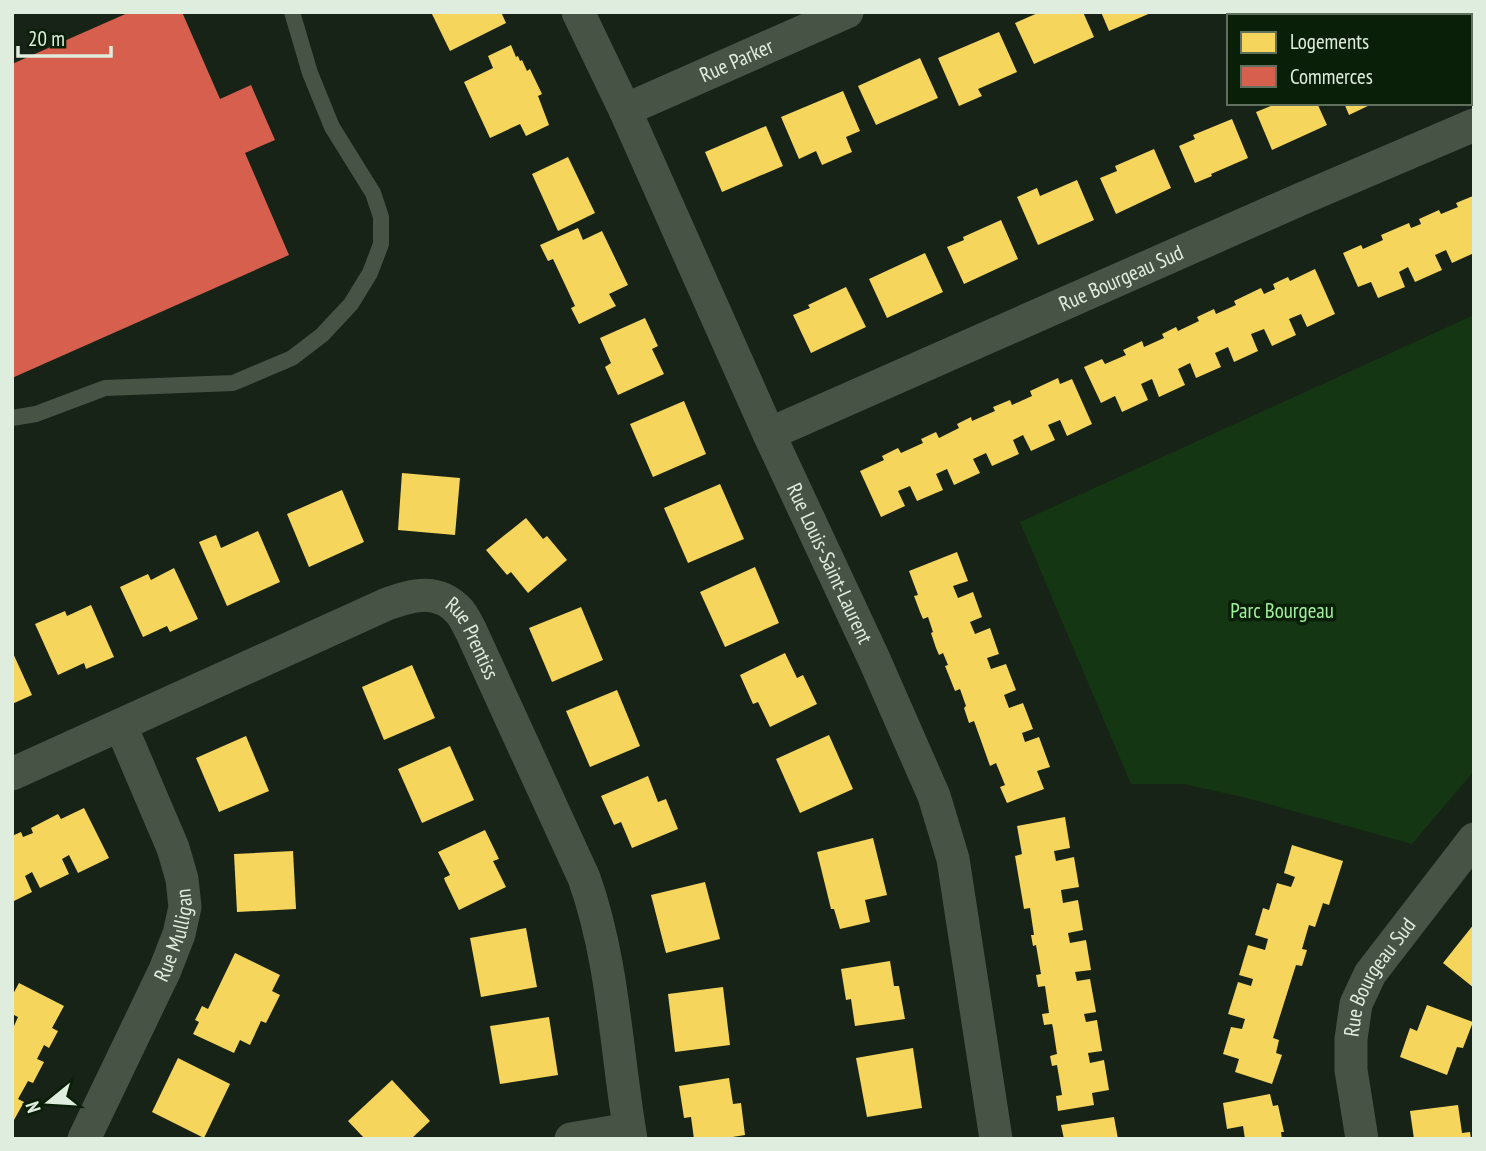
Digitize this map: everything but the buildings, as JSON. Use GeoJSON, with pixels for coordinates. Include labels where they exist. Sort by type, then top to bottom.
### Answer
{"type":"FeatureCollection","features":[{"type":"Feature","properties":{"kind":"street","name":"Rue Louis-Saint-Laurent"},"geometry":{"type":"LineString","coordinates":[[578,12],[625,110],[934,796],[953,859],[996,1139]]}},
{"type":"Feature","properties":{"kind":"street","name":"Rue Parker"},"geometry":{"type":"LineString","coordinates":[[625,110],[848,12]]}},
{"type":"Feature","properties":{"kind":"street","name":"Rue Bourgeau Sud"},"geometry":{"type":"LineString","coordinates":[[769,434],[1474,125]]}},
{"type":"Feature","properties":{"kind":"street","name":"Rue Prentiss"},"geometry":{"type":"LineString","coordinates":[[12,774],[387,604],[427,594],[444,599],[460,612],[471,631],[584,878],[603,944],[630,1134],[571,1139]]}},
{"type":"Feature","properties":{"kind":"street","name":"Rue Mulligan"},"geometry":{"type":"LineString","coordinates":[[84,1139],[165,970],[179,934],[185,906],[182,878],[173,848],[121,726]]}},
{"type":"Feature","properties":{"kind":"street","name":"Rue Bourgeau Sud"},"geometry":{"type":"LineString","coordinates":[[1362,1139],[1351,1070],[1351,1039],[1356,1004],[1370,975],[1474,839]]}},
{"type":"Feature","properties":{"kind":"lane"},"geometry":{"type":"LineString","coordinates":[[12,418],[36,414],[105,388],[233,383],[292,358],[322,335],[351,304],[370,273],[381,244],[381,217],[373,193],[332,127],[310,73],[292,12]]}},
{"type":"Feature","properties":{"kind":"green space","name":"Parc Bourgeau"},"geometry":{"type":"Polygon","coordinates":[[[1474,315],[1474,771],[1412,844],[1247,798],[1184,784],[1131,784],[1020,522],[1474,315]]]}}]}
